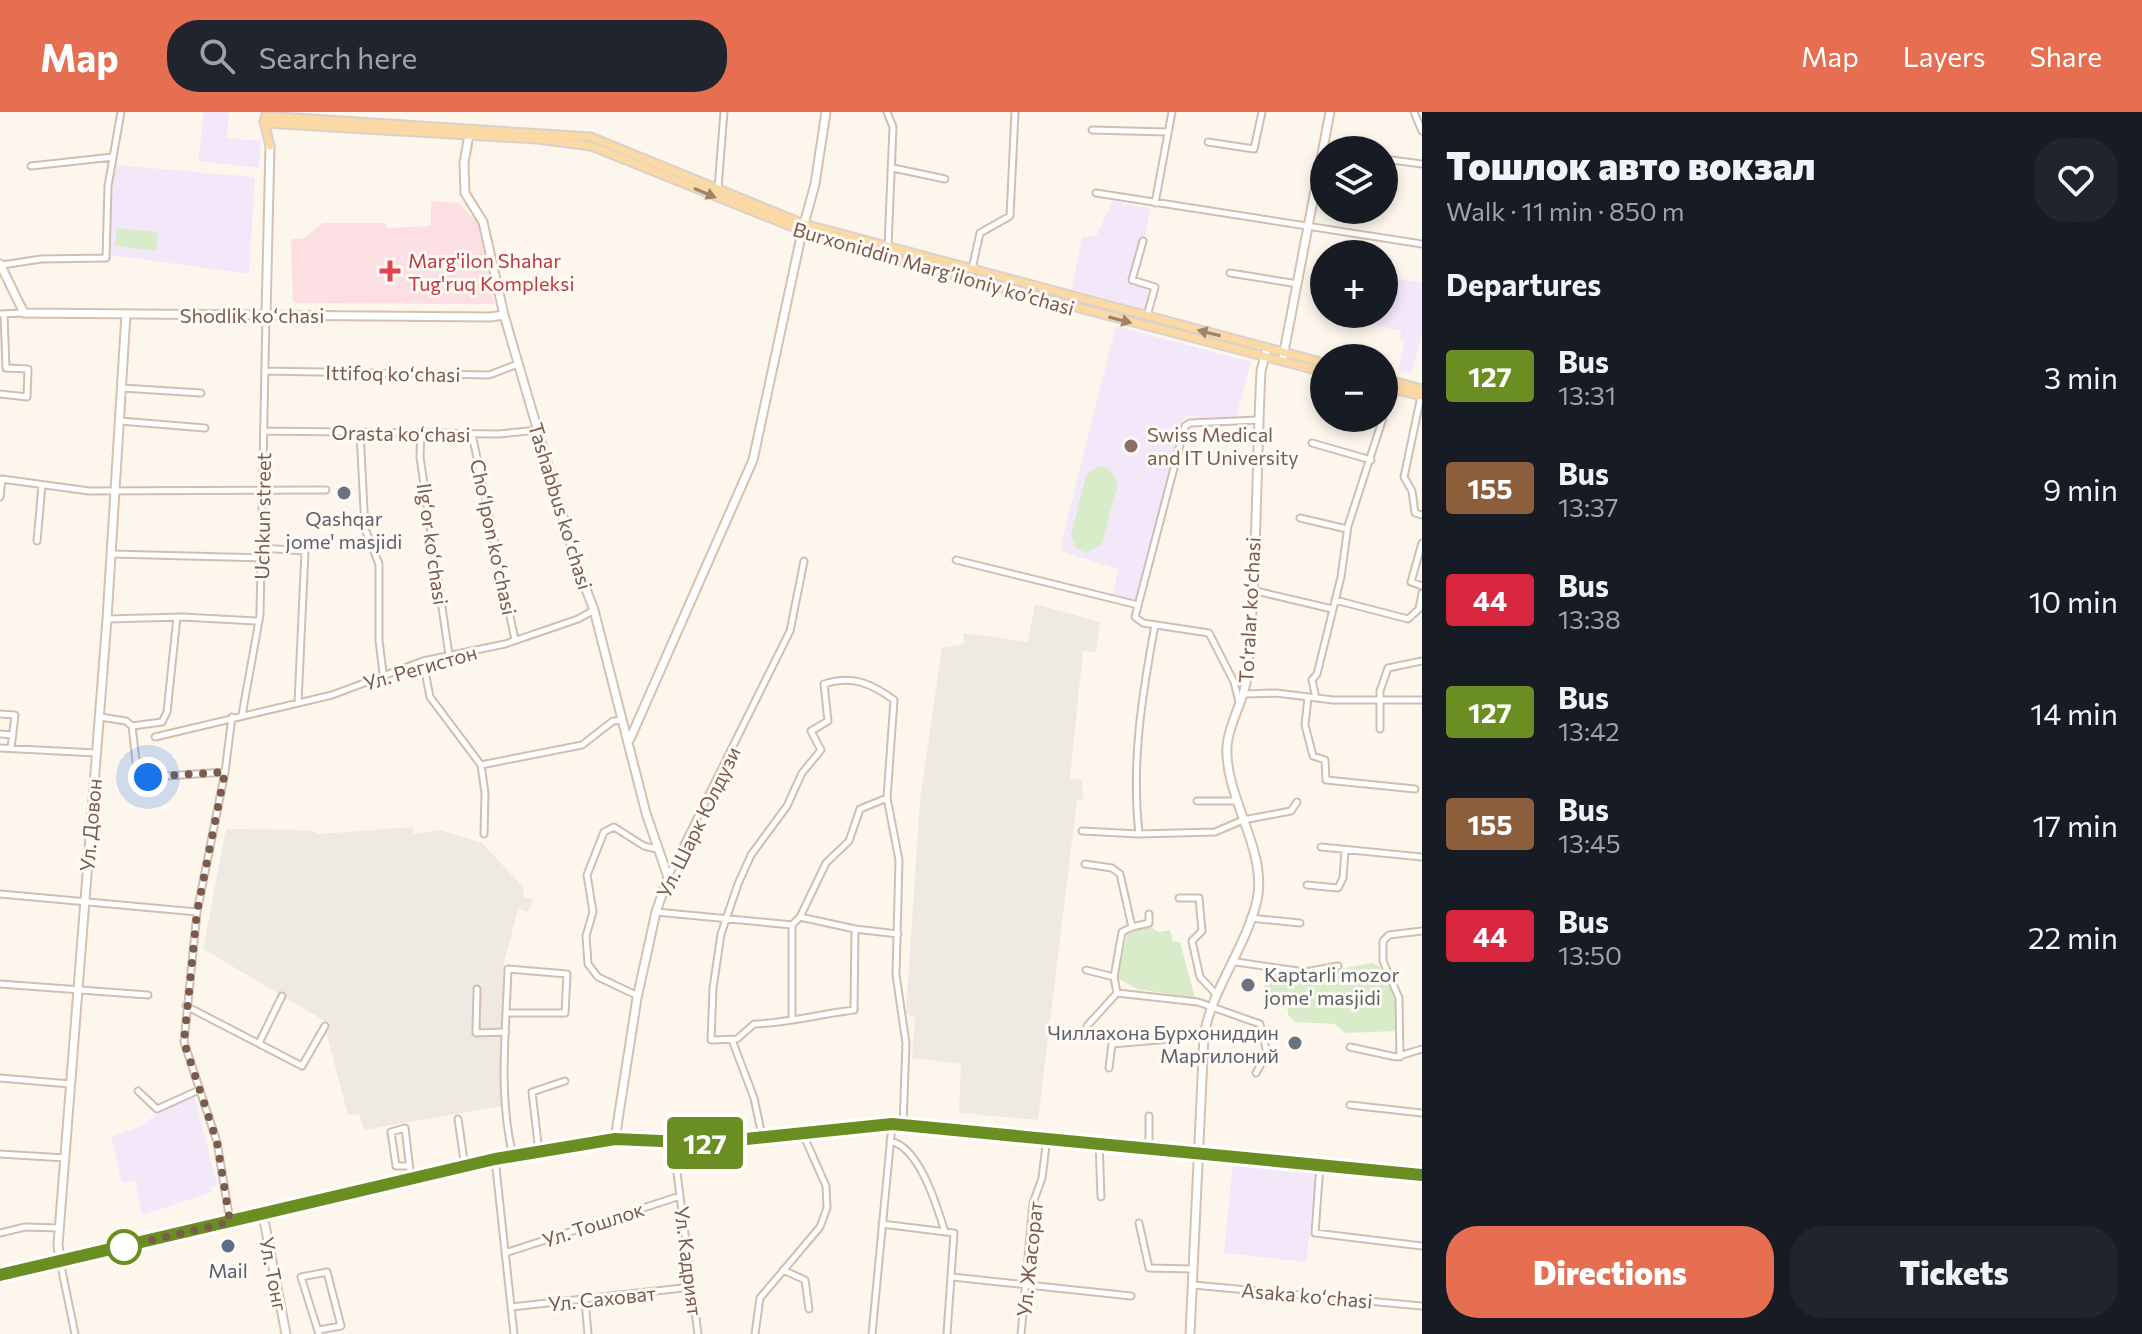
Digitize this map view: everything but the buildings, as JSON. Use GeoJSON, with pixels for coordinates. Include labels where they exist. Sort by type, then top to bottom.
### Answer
{"type":"FeatureCollection","features":[{"type":"Feature","properties":{"kind":"main road","name":"Burxoniddin Marg’iloniy ko’chasi"},"geometry":{"type":"LineString","coordinates":[[267,117],[591,137],[718,188],[803,228],[888,247],[1310,359]]}},
{"type":"Feature","properties":{"kind":"main road"},"geometry":{"type":"LineString","coordinates":[[267,117],[270,146]]}},
{"type":"Feature","properties":{"kind":"main road","name":"Burxoniddin Marg’iloniy ko’chasi"},"geometry":{"type":"LineString","coordinates":[[470,131],[591,146],[803,228],[938,272],[1310,369]]}},
{"type":"Feature","properties":{"kind":"main road"},"geometry":{"type":"LineString","coordinates":[[1398,383],[1422,389]]}},
{"type":"Feature","properties":{"kind":"main road"},"geometry":{"type":"LineString","coordinates":[[1398,390],[1422,396]]}},
{"type":"Feature","properties":{"kind":"main road"},"geometry":{"type":"LineString","coordinates":[[0,1275],[495,1159],[615,1139],[707,1143],[892,1124],[1422,1175]]}},
{"type":"Feature","properties":{"kind":"street"},"geometry":{"type":"LineString","coordinates":[[24,313],[1,265],[41,259],[106,258],[108,186],[121,112]]}},
{"type":"Feature","properties":{"kind":"street"},"geometry":{"type":"LineString","coordinates":[[718,188],[724,112]]}},
{"type":"Feature","properties":{"kind":"street"},"geometry":{"type":"LineString","coordinates":[[629,741],[753,460],[815,184],[826,112]]}},
{"type":"Feature","properties":{"kind":"street"},"geometry":{"type":"LineString","coordinates":[[887,112],[893,127],[888,247]]}},
{"type":"Feature","properties":{"kind":"street"},"geometry":{"type":"LineString","coordinates":[[972,269],[980,233],[1010,216],[1015,112]]}},
{"type":"Feature","properties":{"kind":"street"},"geometry":{"type":"LineString","coordinates":[[1155,203],[1172,112]]}},
{"type":"Feature","properties":{"kind":"street"},"geometry":{"type":"LineString","coordinates":[[1208,142],[1254,149],[1262,112]]}},
{"type":"Feature","properties":{"kind":"street"},"geometry":{"type":"LineString","coordinates":[[1281,362],[1311,225],[1330,112]]}},
{"type":"Feature","properties":{"kind":"street"},"geometry":{"type":"LineString","coordinates":[[1414,112],[1422,131]]}},
{"type":"Feature","properties":{"kind":"street"},"geometry":{"type":"LineString","coordinates":[[1092,130],[1167,132]]}},
{"type":"Feature","properties":{"kind":"street","name":"Tashabbus koʻchasi"},"geometry":{"type":"LineString","coordinates":[[470,131],[464,163],[465,193],[483,222],[504,315],[578,568],[594,610],[668,877]]}},
{"type":"Feature","properties":{"kind":"street"},"geometry":{"type":"LineString","coordinates":[[266,315],[270,146]]}},
{"type":"Feature","properties":{"kind":"street"},"geometry":{"type":"LineString","coordinates":[[31,166],[113,157]]}},
{"type":"Feature","properties":{"kind":"street"},"geometry":{"type":"LineString","coordinates":[[1398,161],[1422,164]]}},
{"type":"Feature","properties":{"kind":"street"},"geometry":{"type":"LineString","coordinates":[[893,168],[945,179]]}},
{"type":"Feature","properties":{"kind":"street"},"geometry":{"type":"LineString","coordinates":[[1096,193],[1422,244]]}},
{"type":"Feature","properties":{"kind":"street"},"geometry":{"type":"LineString","coordinates":[[1143,241],[1132,280],[1155,287],[1147,317]]}},
{"type":"Feature","properties":{"kind":"street"},"geometry":{"type":"LineString","coordinates":[[1230,273],[1299,284]]}},
{"type":"Feature","properties":{"kind":"street"},"geometry":{"type":"LineString","coordinates":[[0,394],[27,397],[28,369],[6,368],[2,314]]}},
{"type":"Feature","properties":{"kind":"street","name":"Shodlik koʻchasi"},"geometry":{"type":"LineString","coordinates":[[2,314],[504,315]]}},
{"type":"Feature","properties":{"kind":"street","name":"Ул. Довон"},"geometry":{"type":"LineString","coordinates":[[75,1334],[60,1261],[59,1228],[107,619],[126,314]]}},
{"type":"Feature","properties":{"kind":"street","name":"Uchkun street"},"geometry":{"type":"LineString","coordinates":[[242,715],[258,621],[266,315]]}},
{"type":"Feature","properties":{"kind":"street","name":"Toʻralar koʻchasi"},"geometry":{"type":"LineString","coordinates":[[1190,1334],[1204,1036],[1212,1006],[1236,962],[1257,892],[1251,839],[1236,801],[1227,746],[1242,698],[1251,590],[1258,420],[1267,348]]}},
{"type":"Feature","properties":{"kind":"street","name":"Ittifoq koʻchasi"},"geometry":{"type":"LineString","coordinates":[[265,371],[489,375],[518,364]]}},
{"type":"Feature","properties":{"kind":"street"},"geometry":{"type":"LineString","coordinates":[[122,388],[201,393]]}},
{"type":"Feature","properties":{"kind":"street"},"geometry":{"type":"LineString","coordinates":[[1422,396],[1404,477],[1412,491],[1415,513],[1422,515]]}},
{"type":"Feature","properties":{"kind":"street"},"geometry":{"type":"LineString","coordinates":[[1258,420],[1190,423],[1185,426],[1138,605],[1137,621],[1209,633],[1242,698],[1422,700]]}},
{"type":"Feature","properties":{"kind":"street"},"geometry":{"type":"LineString","coordinates":[[120,421],[205,428]]}},
{"type":"Feature","properties":{"kind":"street","name":"Orasta koʻchasi"},"geometry":{"type":"LineString","coordinates":[[264,431],[472,434],[538,430]]}},
{"type":"Feature","properties":{"kind":"street"},"geometry":{"type":"LineString","coordinates":[[360,432],[365,529],[379,564],[379,640],[383,673]]}},
{"type":"Feature","properties":{"kind":"street"},"geometry":{"type":"LineString","coordinates":[[1316,698],[1312,680],[1317,674],[1335,600],[1347,529],[1379,432]]}},
{"type":"Feature","properties":{"kind":"street","name":"Ilgʻor koʻchasi"},"geometry":{"type":"LineString","coordinates":[[421,433],[420,457],[449,655]]}},
{"type":"Feature","properties":{"kind":"street","name":"Choʻlpon koʻchasi"},"geometry":{"type":"LineString","coordinates":[[472,434],[515,640]]}},
{"type":"Feature","properties":{"kind":"street"},"geometry":{"type":"LineString","coordinates":[[1312,443],[1371,460]]}},
{"type":"Feature","properties":{"kind":"street"},"geometry":{"type":"LineString","coordinates":[[0,497],[2,479],[115,492],[326,490]]}},
{"type":"Feature","properties":{"kind":"street"},"geometry":{"type":"LineString","coordinates":[[37,541],[42,485]]}},
{"type":"Feature","properties":{"kind":"street"},"geometry":{"type":"LineString","coordinates":[[1300,518],[1347,529]]}},
{"type":"Feature","properties":{"kind":"street"},"geometry":{"type":"LineString","coordinates":[[1422,543],[1411,583],[1422,586]]}},
{"type":"Feature","properties":{"kind":"street"},"geometry":{"type":"LineString","coordinates":[[261,548],[305,551],[298,703]]}},
{"type":"Feature","properties":{"kind":"street"},"geometry":{"type":"LineString","coordinates":[[111,554],[261,558]]}},
{"type":"Feature","properties":{"kind":"street"},"geometry":{"type":"LineString","coordinates":[[956,560],[1138,605]]}},
{"type":"Feature","properties":{"kind":"street","name":"Ул. Шарк Юлдузи"},"geometry":{"type":"LineString","coordinates":[[615,1139],[638,996],[656,912],[668,877],[790,631],[804,561]]}},
{"type":"Feature","properties":{"kind":"street"},"geometry":{"type":"LineString","coordinates":[[1251,590],[1332,609]]}},
{"type":"Feature","properties":{"kind":"street"},"geometry":{"type":"LineString","coordinates":[[1335,600],[1408,619],[1419,609],[1422,593]]}},
{"type":"Feature","properties":{"kind":"street","name":"Ул. Регистон"},"geometry":{"type":"LineString","coordinates":[[155,737],[332,695],[383,673],[515,640],[578,619],[594,610]]}},
{"type":"Feature","properties":{"kind":"street"},"geometry":{"type":"LineString","coordinates":[[132,726],[162,722],[167,712],[177,617]]}},
{"type":"Feature","properties":{"kind":"street"},"geometry":{"type":"LineString","coordinates":[[107,619],[177,617],[258,621]]}},
{"type":"Feature","properties":{"kind":"street"},"geometry":{"type":"LineString","coordinates":[[1139,834],[1137,736],[1155,625]]}},
{"type":"Feature","properties":{"kind":"street"},"geometry":{"type":"LineString","coordinates":[[423,661],[430,697],[481,765],[485,793],[484,834]]}},
{"type":"Feature","properties":{"kind":"street"},"geometry":{"type":"LineString","coordinates":[[1380,729],[1379,700],[1388,668],[1422,661]]}},
{"type":"Feature","properties":{"kind":"street"},"geometry":{"type":"LineString","coordinates":[[855,929],[854,1010],[754,1024],[737,1039],[711,1040],[713,988],[726,918],[751,855],[787,806],[802,773],[821,750],[811,731],[828,721],[824,684],[844,677],[880,690],[894,700],[887,798],[899,860],[896,992],[906,1043],[903,1125]]}},
{"type":"Feature","properties":{"kind":"street"},"geometry":{"type":"LineString","coordinates":[[1308,697],[1305,731],[1313,756],[1325,760],[1326,780],[1415,789]]}},
{"type":"Feature","properties":{"kind":"street"},"geometry":{"type":"LineString","coordinates":[[0,714],[15,715],[11,748]]}},
{"type":"Feature","properties":{"kind":"street"},"geometry":{"type":"LineString","coordinates":[[99,717],[126,721],[132,726],[138,778],[225,772]]}},
{"type":"Feature","properties":{"kind":"street"},"geometry":{"type":"LineString","coordinates":[[230,1222],[217,1142],[184,1042],[197,912],[225,772],[232,717]]}},
{"type":"Feature","properties":{"kind":"street"},"geometry":{"type":"LineString","coordinates":[[481,765],[582,745],[613,721],[638,719]]}},
{"type":"Feature","properties":{"kind":"street"},"geometry":{"type":"LineString","coordinates":[[0,734],[13,735]]}},
{"type":"Feature","properties":{"kind":"street"},"geometry":{"type":"LineString","coordinates":[[0,748],[96,753]]}},
{"type":"Feature","properties":{"kind":"street"},"geometry":{"type":"LineString","coordinates":[[792,1021],[792,925],[800,917],[826,863],[849,841],[860,809],[887,798]]}},
{"type":"Feature","properties":{"kind":"street"},"geometry":{"type":"LineString","coordinates":[[1197,801],[1236,801]]}},
{"type":"Feature","properties":{"kind":"street"},"geometry":{"type":"LineString","coordinates":[[1082,831],[1139,834],[1215,832],[1243,820],[1291,811],[1297,802]]}},
{"type":"Feature","properties":{"kind":"street"},"geometry":{"type":"LineString","coordinates":[[638,996],[598,977],[588,964],[586,936],[593,912],[587,875],[604,832],[614,827],[644,846],[658,849]]}},
{"type":"Feature","properties":{"kind":"street"},"geometry":{"type":"LineString","coordinates":[[1321,847],[1422,857]]}},
{"type":"Feature","properties":{"kind":"street"},"geometry":{"type":"LineString","coordinates":[[1307,885],[1339,887],[1345,850]]}},
{"type":"Feature","properties":{"kind":"street"},"geometry":{"type":"LineString","coordinates":[[1085,864],[1119,872],[1132,927]]}},
{"type":"Feature","properties":{"kind":"street"},"geometry":{"type":"LineString","coordinates":[[0,894],[197,912]]}},
{"type":"Feature","properties":{"kind":"street"},"geometry":{"type":"LineString","coordinates":[[1179,898],[1199,898],[1202,931],[1192,941],[1200,977],[1218,995]]}},
{"type":"Feature","properties":{"kind":"street"},"geometry":{"type":"LineString","coordinates":[[656,912],[792,925]]}},
{"type":"Feature","properties":{"kind":"street"},"geometry":{"type":"LineString","coordinates":[[1117,993],[1114,977],[1122,932],[1149,923],[1149,914]]}},
{"type":"Feature","properties":{"kind":"street"},"geometry":{"type":"LineString","coordinates":[[800,917],[819,924],[898,934]]}},
{"type":"Feature","properties":{"kind":"street"},"geometry":{"type":"LineString","coordinates":[[1250,918],[1300,923]]}},
{"type":"Feature","properties":{"kind":"street"},"geometry":{"type":"LineString","coordinates":[[1400,1057],[1399,998],[1383,961],[1386,936],[1422,931]]}},
{"type":"Feature","properties":{"kind":"street"},"geometry":{"type":"LineString","coordinates":[[1236,962],[1305,972],[1338,966]]}},
{"type":"Feature","properties":{"kind":"street"},"geometry":{"type":"LineString","coordinates":[[507,1013],[565,1013],[567,974],[508,969],[504,1120],[513,1156]]}},
{"type":"Feature","properties":{"kind":"street"},"geometry":{"type":"LineString","coordinates":[[1086,970],[1114,977]]}},
{"type":"Feature","properties":{"kind":"street"},"geometry":{"type":"LineString","coordinates":[[0,984],[148,995]]}},
{"type":"Feature","properties":{"kind":"street"},"geometry":{"type":"LineString","coordinates":[[477,989],[476,1033],[506,1032]]}},
{"type":"Feature","properties":{"kind":"street"},"geometry":{"type":"LineString","coordinates":[[1117,993],[1212,1006],[1261,1025],[1267,1053],[1256,1073]]}},
{"type":"Feature","properties":{"kind":"street"},"geometry":{"type":"LineString","coordinates":[[1087,1026],[1117,993]]}},
{"type":"Feature","properties":{"kind":"street"},"geometry":{"type":"LineString","coordinates":[[259,1043],[282,996]]}},
{"type":"Feature","properties":{"kind":"street"},"geometry":{"type":"LineString","coordinates":[[186,1006],[302,1066],[325,1026]]}},
{"type":"Feature","properties":{"kind":"street"},"geometry":{"type":"LineString","coordinates":[[1109,1068],[1112,1044],[1204,1036]]}},
{"type":"Feature","properties":{"kind":"street"},"geometry":{"type":"LineString","coordinates":[[732,1040],[754,1098],[762,1136]]}},
{"type":"Feature","properties":{"kind":"street"},"geometry":{"type":"LineString","coordinates":[[1350,1047],[1400,1057],[1422,1049]]}},
{"type":"Feature","properties":{"kind":"street"},"geometry":{"type":"LineString","coordinates":[[0,1078],[70,1084]]}},
{"type":"Feature","properties":{"kind":"street"},"geometry":{"type":"LineString","coordinates":[[539,1152],[532,1092],[565,1081]]}},
{"type":"Feature","properties":{"kind":"street"},"geometry":{"type":"LineString","coordinates":[[138,1091],[157,1109],[199,1090]]}},
{"type":"Feature","properties":{"kind":"street"},"geometry":{"type":"LineString","coordinates":[[1350,1105],[1422,1113]]}},
{"type":"Feature","properties":{"kind":"street"},"geometry":{"type":"LineString","coordinates":[[1149,1116],[1149,1147]]}},
{"type":"Feature","properties":{"kind":"street"},"geometry":{"type":"LineString","coordinates":[[458,1119],[465,1167]]}},
{"type":"Feature","properties":{"kind":"street"},"geometry":{"type":"LineString","coordinates":[[872,1334],[892,1124]]}},
{"type":"Feature","properties":{"kind":"street"},"geometry":{"type":"LineString","coordinates":[[409,1166],[396,1166],[391,1132],[405,1128],[411,1180]]}},
{"type":"Feature","properties":{"kind":"street"},"geometry":{"type":"LineString","coordinates":[[755,1334],[760,1298],[820,1227],[827,1208],[826,1186],[801,1131]]}},
{"type":"Feature","properties":{"kind":"street","name":"Ул. Жасорат"},"geometry":{"type":"LineString","coordinates":[[1021,1334],[1033,1203],[1042,1178],[1047,1137]]}},
{"type":"Feature","properties":{"kind":"street","name":"Ул. Кадрият"},"geometry":{"type":"LineString","coordinates":[[673,1141],[698,1334]]}},
{"type":"Feature","properties":{"kind":"street"},"geometry":{"type":"LineString","coordinates":[[890,1141],[900,1145],[930,1185],[945,1232]]}},
{"type":"Feature","properties":{"kind":"street"},"geometry":{"type":"LineString","coordinates":[[1099,1142],[1101,1197]]}},
{"type":"Feature","properties":{"kind":"street"},"geometry":{"type":"LineString","coordinates":[[0,1154],[65,1158]]}},
{"type":"Feature","properties":{"kind":"street"},"geometry":{"type":"LineString","coordinates":[[495,1159],[514,1334]]}},
{"type":"Feature","properties":{"kind":"street"},"geometry":{"type":"LineString","coordinates":[[1320,1164],[1315,1233],[1422,1246]]}},
{"type":"Feature","properties":{"kind":"street","name":"Ул. Тошлок"},"geometry":{"type":"LineString","coordinates":[[505,1253],[680,1196]]}},
{"type":"Feature","properties":{"kind":"street","name":"Ул. Тонг"},"geometry":{"type":"LineString","coordinates":[[263,1215],[286,1334]]}},
{"type":"Feature","properties":{"kind":"street"},"geometry":{"type":"LineString","coordinates":[[1139,1223],[1149,1268],[1192,1269]]}},
{"type":"Feature","properties":{"kind":"street"},"geometry":{"type":"LineString","coordinates":[[882,1224],[954,1233],[947,1334]]}},
{"type":"Feature","properties":{"kind":"street"},"geometry":{"type":"LineString","coordinates":[[0,1233],[25,1227],[59,1228]]}},
{"type":"Feature","properties":{"kind":"street"},"geometry":{"type":"LineString","coordinates":[[783,1270],[805,1280],[809,1309]]}},
{"type":"Feature","properties":{"kind":"street"},"geometry":{"type":"LineString","coordinates":[[327,1272],[341,1326],[319,1332],[301,1277],[327,1272]]}},
{"type":"Feature","properties":{"kind":"street"},"geometry":{"type":"LineString","coordinates":[[952,1277],[1131,1296]]}},
{"type":"Feature","properties":{"kind":"street","name":"Asaka koʻchasi"},"geometry":{"type":"LineString","coordinates":[[1192,1285],[1422,1306]]}},
{"type":"Feature","properties":{"kind":"street","name":"Ул. Саховат"},"geometry":{"type":"LineString","coordinates":[[511,1307],[692,1287]]}},
{"type":"Feature","properties":{"kind":"street"},"geometry":{"type":"LineString","coordinates":[[585,1301],[588,1334]]}},
{"type":"Feature","properties":{"kind":"shaded area"},"geometry":{"type":"Polygon","coordinates":[[[204,112],[229,112],[227,138],[261,141],[259,168],[198,161],[204,112]]]}},
{"type":"Feature","properties":{"kind":"shaded area"},"geometry":{"type":"Polygon","coordinates":[[[115,165],[255,177],[249,274],[111,255],[109,203],[115,165]]]}},
{"type":"Feature","properties":{"kind":"shaded area","name":"Marg'ilon Shahar Tug'ruq Kompleksi"},"geometry":{"type":"Polygon","coordinates":[[[431,201],[459,203],[479,224],[494,304],[293,303],[291,239],[303,239],[323,223],[386,223],[387,228],[431,226],[431,201]]]}},
{"type":"Feature","properties":{"kind":"shaded area"},"geometry":{"type":"Polygon","coordinates":[[[1113,201],[1150,209],[1146,235],[1136,251],[1128,280],[1153,287],[1146,310],[1072,289],[1082,237],[1096,236],[1113,201]]]}},
{"type":"Feature","properties":{"kind":"shaded area"},"geometry":{"type":"Polygon","coordinates":[[[1398,279],[1422,282],[1422,335],[1411,373],[1398,370],[1405,342],[1400,340],[1401,331],[1389,328],[1398,328],[1398,279]]]}},
{"type":"Feature","properties":{"kind":"shaded area","name":"Swiss Medical and IT University"},"geometry":{"type":"Polygon","coordinates":[[[1116,326],[1251,362],[1236,417],[1205,419],[1185,415],[1135,600],[1113,595],[1118,569],[1063,552],[1061,544],[1116,326]]]}},
{"type":"Feature","properties":{"kind":"shaded area"},"geometry":{"type":"Polygon","coordinates":[[[1035,604],[1100,622],[1096,652],[1083,651],[1070,778],[1082,780],[1083,799],[1077,800],[1038,1120],[959,1113],[961,1064],[912,1058],[915,1018],[906,1013],[920,800],[942,648],[965,644],[963,633],[1028,642],[1035,604]]]}},
{"type":"Feature","properties":{"kind":"shaded area"},"geometry":{"type":"Polygon","coordinates":[[[412,827],[414,834],[440,830],[482,843],[524,888],[523,896],[533,900],[528,912],[518,909],[503,967],[502,1106],[364,1130],[359,1114],[348,1115],[323,1020],[203,949],[226,829],[309,830],[320,834],[412,827]]]}},
{"type":"Feature","properties":{"kind":"shaded area"},"geometry":{"type":"Polygon","coordinates":[[[194,1095],[217,1184],[211,1187],[212,1192],[142,1215],[135,1180],[122,1183],[111,1137],[140,1127],[167,1106],[194,1095]]]}},
{"type":"Feature","properties":{"kind":"shaded area"},"geometry":{"type":"Polygon","coordinates":[[[1233,1163],[1318,1173],[1306,1262],[1224,1253],[1233,1163]]]}},
{"type":"Feature","properties":{"kind":"green space"},"geometry":{"type":"Polygon","coordinates":[[[117,228],[158,232],[156,251],[115,246],[117,228]]]}},
{"type":"Feature","properties":{"kind":"green space"},"geometry":{"type":"Polygon","coordinates":[[[1099,466],[1110,469],[1118,483],[1102,544],[1086,553],[1076,548],[1071,536],[1086,475],[1099,466]]]}},
{"type":"Feature","properties":{"kind":"green space"},"geometry":{"type":"Polygon","coordinates":[[[1149,925],[1158,932],[1170,930],[1173,942],[1180,942],[1195,998],[1137,989],[1117,978],[1128,931],[1149,925]]]}},
{"type":"Feature","properties":{"kind":"green space"},"geometry":{"type":"Polygon","coordinates":[[[1372,963],[1387,974],[1392,983],[1397,1002],[1398,1031],[1345,1033],[1335,1024],[1295,1022],[1288,1015],[1288,1009],[1262,1001],[1267,970],[1306,976],[1372,963]]]}},
{"type":"Feature","properties":{"kind":"bus line","name":"127"},"geometry":{"type":"LineString","coordinates":[[0,1275],[495,1159],[615,1139],[707,1143],[892,1124],[1422,1175]]}},
{"type":"Feature","properties":{"kind":"place","name":"Marg'ilon Shahar Tug'ruq Kompleksi"},"geometry":{"type":"Point","coordinates":[390,271]}},
{"type":"Feature","properties":{"kind":"place","name":"Swiss Medical and IT University"},"geometry":{"type":"Point","coordinates":[1131,446]}},
{"type":"Feature","properties":{"kind":"place","name":"Qashqar jome' masjidi"},"geometry":{"type":"Point","coordinates":[344,493]}},
{"type":"Feature","properties":{"kind":"place","name":"Kaptarli mozor jome' masjidi"},"geometry":{"type":"Point","coordinates":[1248,985]}},
{"type":"Feature","properties":{"kind":"place","name":"Чиллахона Бурхониддин Маргилоний"},"geometry":{"type":"Point","coordinates":[1295,1043]}},
{"type":"Feature","properties":{"kind":"place","name":"Mail"},"geometry":{"type":"Point","coordinates":[228,1246]}},
{"type":"Feature","properties":{"kind":"route"},"geometry":{"type":"LineString","coordinates":[[124,1247],[117,1248],[230,1222],[217,1142],[184,1042],[197,912],[225,772],[148,777]]}}]}
